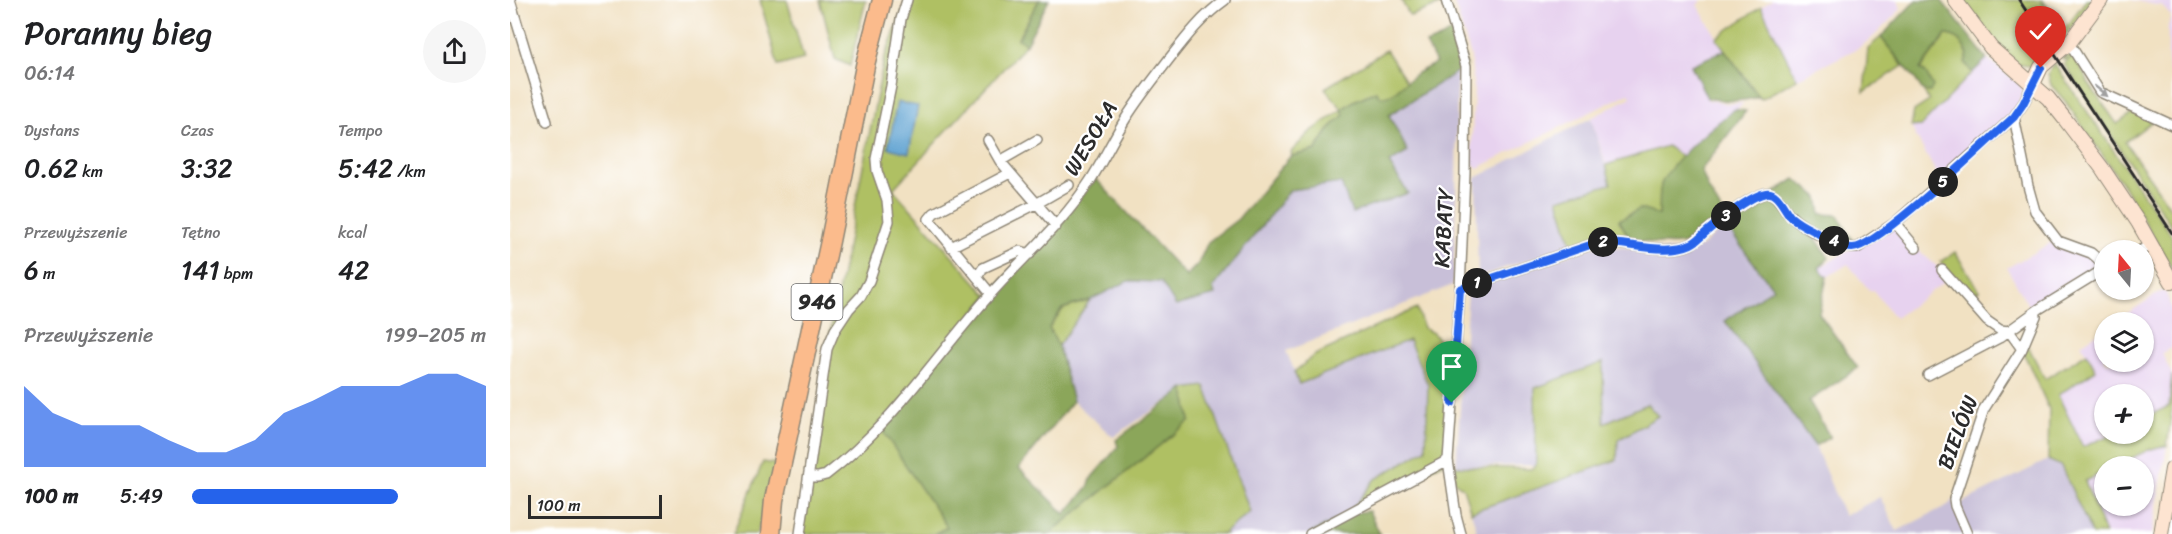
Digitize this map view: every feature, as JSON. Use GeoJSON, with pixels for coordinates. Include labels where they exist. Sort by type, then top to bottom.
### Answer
{"type":"FeatureCollection","features":[{"type":"Feature","properties":{"kind":"highway","name":"946"},"geometry":{"type":"LineString","coordinates":[[763,534],[774,501],[866,61],[882,0]]}},
{"type":"Feature","properties":{"kind":"highway","name":"946"},"geometry":{"type":"LineString","coordinates":[[771,534],[774,501]]}},
{"type":"Feature","properties":{"kind":"street"},"geometry":{"type":"LineString","coordinates":[[510,0],[547,122]]}},
{"type":"Feature","properties":{"kind":"street"},"geometry":{"type":"LineString","coordinates":[[800,534],[827,349],[835,330],[861,296],[869,281],[888,221],[887,200],[877,171],[876,159],[891,86],[901,19],[907,0]]}},
{"type":"Feature","properties":{"kind":"street","name":"WESOŁA"},"geometry":{"type":"LineString","coordinates":[[810,477],[826,475],[834,469],[892,415],[990,295],[1056,226],[1090,182],[1126,117],[1184,38],[1208,13],[1225,0]]}},
{"type":"Feature","properties":{"kind":"street","name":"KABATY"},"geometry":{"type":"LineString","coordinates":[[1446,0],[1466,66],[1466,173],[1448,460],[1455,515],[1461,534]]}},
{"type":"Feature","properties":{"kind":"street"},"geometry":{"type":"LineString","coordinates":[[1955,0],[1991,48],[2048,98],[2096,161],[2141,240]]}},
{"type":"Feature","properties":{"kind":"street"},"geometry":{"type":"LineString","coordinates":[[1460,289],[1596,243],[1612,242],[1657,248],[1682,247],[1693,243],[1747,202],[1766,193],[1777,198],[1790,216],[1804,226],[1842,246],[1852,249],[1865,244],[1895,223],[2014,117],[2041,68],[2069,43],[2101,0]]}},
{"type":"Feature","properties":{"kind":"street"},"geometry":{"type":"LineString","coordinates":[[2069,43],[2100,92],[2172,125]]}},
{"type":"Feature","properties":{"kind":"street","name":"BIELÓW"},"geometry":{"type":"LineString","coordinates":[[2014,117],[2035,211],[2058,241],[2094,256]]}},
{"type":"Feature","properties":{"kind":"street"},"geometry":{"type":"LineString","coordinates":[[1000,161],[1037,140]]}},
{"type":"Feature","properties":{"kind":"street"},"geometry":{"type":"LineString","coordinates":[[988,141],[1000,161],[1056,226]]}},
{"type":"Feature","properties":{"kind":"street"},"geometry":{"type":"LineString","coordinates":[[990,295],[930,223],[930,216],[1010,173]]}},
{"type":"Feature","properties":{"kind":"street"},"geometry":{"type":"LineString","coordinates":[[951,247],[1069,185]]}},
{"type":"Feature","properties":{"kind":"street"},"geometry":{"type":"LineString","coordinates":[[1895,223],[1916,248]]}},
{"type":"Feature","properties":{"kind":"street"},"geometry":{"type":"LineString","coordinates":[[977,277],[983,268],[1020,251],[1030,254]]}},
{"type":"Feature","properties":{"kind":"street"},"geometry":{"type":"LineString","coordinates":[[2154,258],[2172,282]]}},
{"type":"Feature","properties":{"kind":"street"},"geometry":{"type":"LineString","coordinates":[[1942,270],[1987,321],[2000,330],[2009,331],[2022,350]]}},
{"type":"Feature","properties":{"kind":"street","name":"BIELÓW"},"geometry":{"type":"LineString","coordinates":[[1928,375],[2009,331],[2094,275]]}},
{"type":"Feature","properties":{"kind":"street","name":"BIELÓW"},"geometry":{"type":"LineString","coordinates":[[1967,534],[1954,499],[1984,409],[2022,350],[2034,324],[2035,312]]}},
{"type":"Feature","properties":{"kind":"street"},"geometry":{"type":"LineString","coordinates":[[1310,534],[1448,460]]}},
{"type":"Feature","properties":{"kind":"street"},"geometry":{"type":"LineString","coordinates":[[2161,534],[2172,469]]}},
{"type":"Feature","properties":{"kind":"shaded area"},"geometry":{"type":"Polygon","coordinates":[[[1453,0],[1702,0],[1697,5],[1725,50],[1691,66],[1708,100],[1728,104],[1744,103],[1718,123],[1682,157],[1667,146],[1606,165],[1591,118],[1631,97],[1629,93],[1478,168],[1471,163],[1474,92],[1471,56],[1453,0]]]}},
{"type":"Feature","properties":{"kind":"shaded area"},"geometry":{"type":"Polygon","coordinates":[[[1772,0],[1898,0],[1901,9],[1873,37],[1858,48],[1797,79],[1761,7],[1772,0]]]}},
{"type":"Feature","properties":{"kind":"shaded area"},"geometry":{"type":"Polygon","coordinates":[[[2130,0],[2172,1],[2172,73],[2168,69],[2168,27],[2171,16],[2162,6],[2130,0]]]}},
{"type":"Feature","properties":{"kind":"shaded area"},"geometry":{"type":"Polygon","coordinates":[[[1987,59],[2020,84],[2023,91],[2019,101],[2023,104],[1939,178],[1911,127],[1921,126],[1987,59]]]}},
{"type":"Feature","properties":{"kind":"shaded area"},"geometry":{"type":"Polygon","coordinates":[[[1457,72],[1453,285],[1286,351],[1300,384],[1409,340],[1428,385],[1426,449],[1374,480],[1349,513],[1310,534],[1226,534],[1225,532],[1250,512],[1205,386],[1184,389],[1113,437],[1073,401],[1058,346],[1090,300],[1127,281],[1161,281],[1213,288],[1290,190],[1341,183],[1407,192],[1389,163],[1408,152],[1389,115],[1457,72]]]}},
{"type":"Feature","properties":{"kind":"shaded area"},"geometry":{"type":"Polygon","coordinates":[[[1591,118],[1611,184],[1558,199],[1572,245],[1478,277],[1476,178],[1591,118]]]}},
{"type":"Feature","properties":{"kind":"shaded area"},"geometry":{"type":"Polygon","coordinates":[[[1895,223],[1916,248],[1950,278],[1895,318],[1848,264],[1827,277],[1819,268],[1895,223]]]}},
{"type":"Feature","properties":{"kind":"shaded area"},"geometry":{"type":"Polygon","coordinates":[[[1725,225],[1774,288],[1725,322],[1815,446],[1844,516],[1880,497],[1897,531],[1948,505],[1954,499],[1955,506],[2048,460],[2061,466],[2092,534],[1466,534],[1477,530],[1471,512],[1617,461],[1618,440],[1658,416],[1647,404],[1603,423],[1603,363],[1535,388],[1536,465],[1456,466],[1468,293],[1483,284],[1594,246],[1688,251],[1702,246],[1725,225]]]}},
{"type":"Feature","properties":{"kind":"shaded area"},"geometry":{"type":"Polygon","coordinates":[[[2054,241],[2094,258],[2094,265],[2029,307],[2007,268],[2054,241]]]}},
{"type":"Feature","properties":{"kind":"shaded area"},"geometry":{"type":"Polygon","coordinates":[[[2162,291],[2166,293],[2172,310],[2172,347],[2162,353],[2172,375],[2169,406],[2154,413],[2154,384],[2094,384],[2094,442],[2083,447],[2058,395],[2094,371],[2154,372],[2154,312],[2129,312],[2148,300],[2154,300],[2154,296],[2162,291]]]}},
{"type":"Feature","properties":{"kind":"shaded area"},"geometry":{"type":"Polygon","coordinates":[[[2094,336],[2094,367],[2081,344],[2094,336]]]}},
{"type":"Feature","properties":{"kind":"shaded area"},"geometry":{"type":"Polygon","coordinates":[[[2159,446],[2167,446],[2152,534],[2105,534],[2098,516],[2154,516],[2154,456],[2138,456],[2159,446]]]}},
{"type":"Feature","properties":{"kind":"shaded area"},"geometry":{"type":"Polygon","coordinates":[[[2094,477],[2094,505],[2085,481],[2094,477]]]}},
{"type":"Feature","properties":{"kind":"green space"},"geometry":{"type":"Polygon","coordinates":[[[760,0],[787,0],[804,59],[778,66],[760,0]]]}},
{"type":"Feature","properties":{"kind":"green space"},"geometry":{"type":"Polygon","coordinates":[[[820,0],[866,0],[850,66],[835,59],[820,0]]]}},
{"type":"Feature","properties":{"kind":"green space"},"geometry":{"type":"Polygon","coordinates":[[[907,0],[1039,0],[1018,38],[1026,44],[893,189],[988,296],[948,527],[934,534],[800,534],[827,349],[884,59],[907,0]]]}},
{"type":"Feature","properties":{"kind":"green space"},"geometry":{"type":"Polygon","coordinates":[[[1039,0],[1049,0],[1026,44],[1018,39],[1039,0]]]}},
{"type":"Feature","properties":{"kind":"green space"},"geometry":{"type":"Polygon","coordinates":[[[1401,0],[1446,0],[1447,2],[1410,16],[1401,0]]]}},
{"type":"Feature","properties":{"kind":"green space"},"geometry":{"type":"Polygon","coordinates":[[[1916,0],[1941,0],[1987,59],[1972,73],[1965,62],[1968,54],[1962,44],[1957,38],[1946,35],[1920,69],[1925,72],[1933,86],[1930,92],[1923,91],[1881,37],[1916,0]]]}},
{"type":"Feature","properties":{"kind":"green space"},"geometry":{"type":"Polygon","coordinates":[[[1962,0],[2040,0],[2044,6],[2041,0],[2043,0],[2063,31],[2086,0],[2092,0],[2041,67],[2009,64],[1962,0]]]}},
{"type":"Feature","properties":{"kind":"green space"},"geometry":{"type":"Polygon","coordinates":[[[1761,7],[1797,79],[1761,99],[1716,38],[1761,7]]]}},
{"type":"Feature","properties":{"kind":"green space"},"geometry":{"type":"Polygon","coordinates":[[[1456,27],[1466,66],[1389,115],[1408,152],[1389,163],[1408,193],[1352,213],[1341,183],[1290,190],[1213,288],[1215,295],[1176,306],[1161,282],[1128,281],[1090,300],[1062,309],[1049,328],[1058,346],[1073,401],[1019,468],[1065,514],[1118,447],[1116,440],[1184,389],[1190,421],[1049,534],[934,534],[947,527],[880,427],[988,296],[1096,179],[1187,277],[1198,264],[1208,242],[1238,219],[1288,159],[1316,150],[1330,128],[1344,115],[1342,109],[1354,101],[1376,91],[1381,97],[1392,94],[1417,73],[1436,63],[1426,44],[1443,37],[1456,27]]]}},
{"type":"Feature","properties":{"kind":"green space"},"geometry":{"type":"Polygon","coordinates":[[[1946,35],[1957,38],[1962,44],[1968,54],[1966,62],[1972,73],[1921,126],[1911,127],[1914,111],[1929,101],[1923,91],[1930,92],[1920,70],[1946,35]]]}},
{"type":"Feature","properties":{"kind":"green space"},"geometry":{"type":"Polygon","coordinates":[[[1881,37],[1903,66],[1864,92],[1868,48],[1881,37]]]}},
{"type":"Feature","properties":{"kind":"green space"},"geometry":{"type":"Polygon","coordinates":[[[1386,50],[1407,82],[1392,94],[1381,97],[1376,91],[1342,109],[1325,88],[1386,50]]]}},
{"type":"Feature","properties":{"kind":"green space"},"geometry":{"type":"Polygon","coordinates":[[[1725,50],[1759,97],[1733,101],[1707,98],[1691,65],[1725,50]]]}},
{"type":"Feature","properties":{"kind":"green space"},"geometry":{"type":"Polygon","coordinates":[[[2069,54],[2076,58],[2089,84],[2117,124],[2135,111],[2153,121],[2125,142],[2172,210],[2172,227],[2064,64],[2070,58],[2064,60],[2062,58],[2069,54]]]}},
{"type":"Feature","properties":{"kind":"green space"},"geometry":{"type":"Polygon","coordinates":[[[2054,63],[2172,236],[2172,269],[2123,185],[2065,101],[2051,85],[2048,73],[2054,63]]]}},
{"type":"Feature","properties":{"kind":"green space"},"geometry":{"type":"Polygon","coordinates":[[[1342,109],[1344,115],[1330,128],[1316,150],[1292,156],[1291,152],[1309,133],[1342,109]]]}},
{"type":"Feature","properties":{"kind":"green space"},"geometry":{"type":"Polygon","coordinates":[[[1735,109],[1746,111],[1701,170],[1723,214],[1699,235],[1684,243],[1661,244],[1630,239],[1619,220],[1640,209],[1659,215],[1661,186],[1668,172],[1695,142],[1735,109]]]}},
{"type":"Feature","properties":{"kind":"green space"},"geometry":{"type":"Polygon","coordinates":[[[1667,146],[1682,157],[1661,184],[1659,215],[1640,209],[1619,220],[1630,239],[1602,237],[1572,245],[1558,199],[1611,184],[1606,165],[1667,146]]]}},
{"type":"Feature","properties":{"kind":"green space"},"geometry":{"type":"Polygon","coordinates":[[[1795,179],[1818,197],[1821,214],[1838,215],[1855,244],[1818,233],[1812,232],[1810,236],[1817,240],[1829,258],[1819,268],[1827,277],[1819,313],[1858,368],[1809,401],[1830,437],[1815,446],[1725,321],[1773,288],[1725,225],[1795,179]]]}},
{"type":"Feature","properties":{"kind":"green space"},"geometry":{"type":"Polygon","coordinates":[[[1955,252],[1979,290],[1971,297],[1940,262],[1955,252]]]}},
{"type":"Feature","properties":{"kind":"green space"},"geometry":{"type":"Polygon","coordinates":[[[1090,300],[1058,346],[1049,328],[1063,309],[1090,300]]]}},
{"type":"Feature","properties":{"kind":"green space"},"geometry":{"type":"Polygon","coordinates":[[[1417,308],[1423,328],[1433,333],[1452,356],[1448,460],[1349,513],[1374,480],[1426,449],[1428,385],[1409,340],[1299,384],[1294,372],[1315,355],[1417,308]]]}},
{"type":"Feature","properties":{"kind":"green space"},"geometry":{"type":"Polygon","coordinates":[[[2029,348],[2045,379],[2087,353],[2094,366],[2094,371],[2058,395],[2083,447],[2094,442],[2094,444],[2154,444],[2154,413],[2169,406],[2172,375],[2172,410],[2167,446],[2151,449],[2136,456],[2094,456],[2094,477],[2085,481],[2094,505],[2094,516],[2098,516],[2105,534],[2092,534],[2061,466],[2048,460],[2049,409],[2022,349],[2029,348]]]}},
{"type":"Feature","properties":{"kind":"green space"},"geometry":{"type":"Polygon","coordinates":[[[1603,362],[1604,423],[1647,404],[1658,416],[1618,440],[1617,460],[1471,512],[1463,488],[1454,481],[1455,466],[1532,469],[1536,465],[1535,388],[1603,362]]]}},
{"type":"Feature","properties":{"kind":"green space"},"geometry":{"type":"Polygon","coordinates":[[[1205,386],[1250,512],[1225,532],[1226,534],[1049,534],[1190,421],[1184,389],[1205,386]]]}},
{"type":"Feature","properties":{"kind":"green space"},"geometry":{"type":"Polygon","coordinates":[[[763,462],[777,464],[757,534],[733,534],[763,462]]]}},
{"type":"Feature","properties":{"kind":"green space"},"geometry":{"type":"Polygon","coordinates":[[[1369,511],[1380,534],[1310,534],[1349,513],[1369,511]]]}},
{"type":"Feature","properties":{"kind":"water"},"geometry":{"type":"Polygon","coordinates":[[[897,102],[918,106],[909,153],[888,148],[897,102]]]}},
{"type":"Feature","properties":{"kind":"railway"},"geometry":{"type":"LineString","coordinates":[[2019,0],[2172,233]]}},
{"type":"Feature","properties":{"kind":"route"},"geometry":{"type":"LineString","coordinates":[[1452,403],[1460,289],[1596,243],[1612,242],[1657,248],[1682,247],[1693,243],[1747,202],[1766,193],[1777,198],[1790,216],[1804,226],[1842,246],[1857,248],[1895,223],[2014,117],[2041,68]]}}]}
